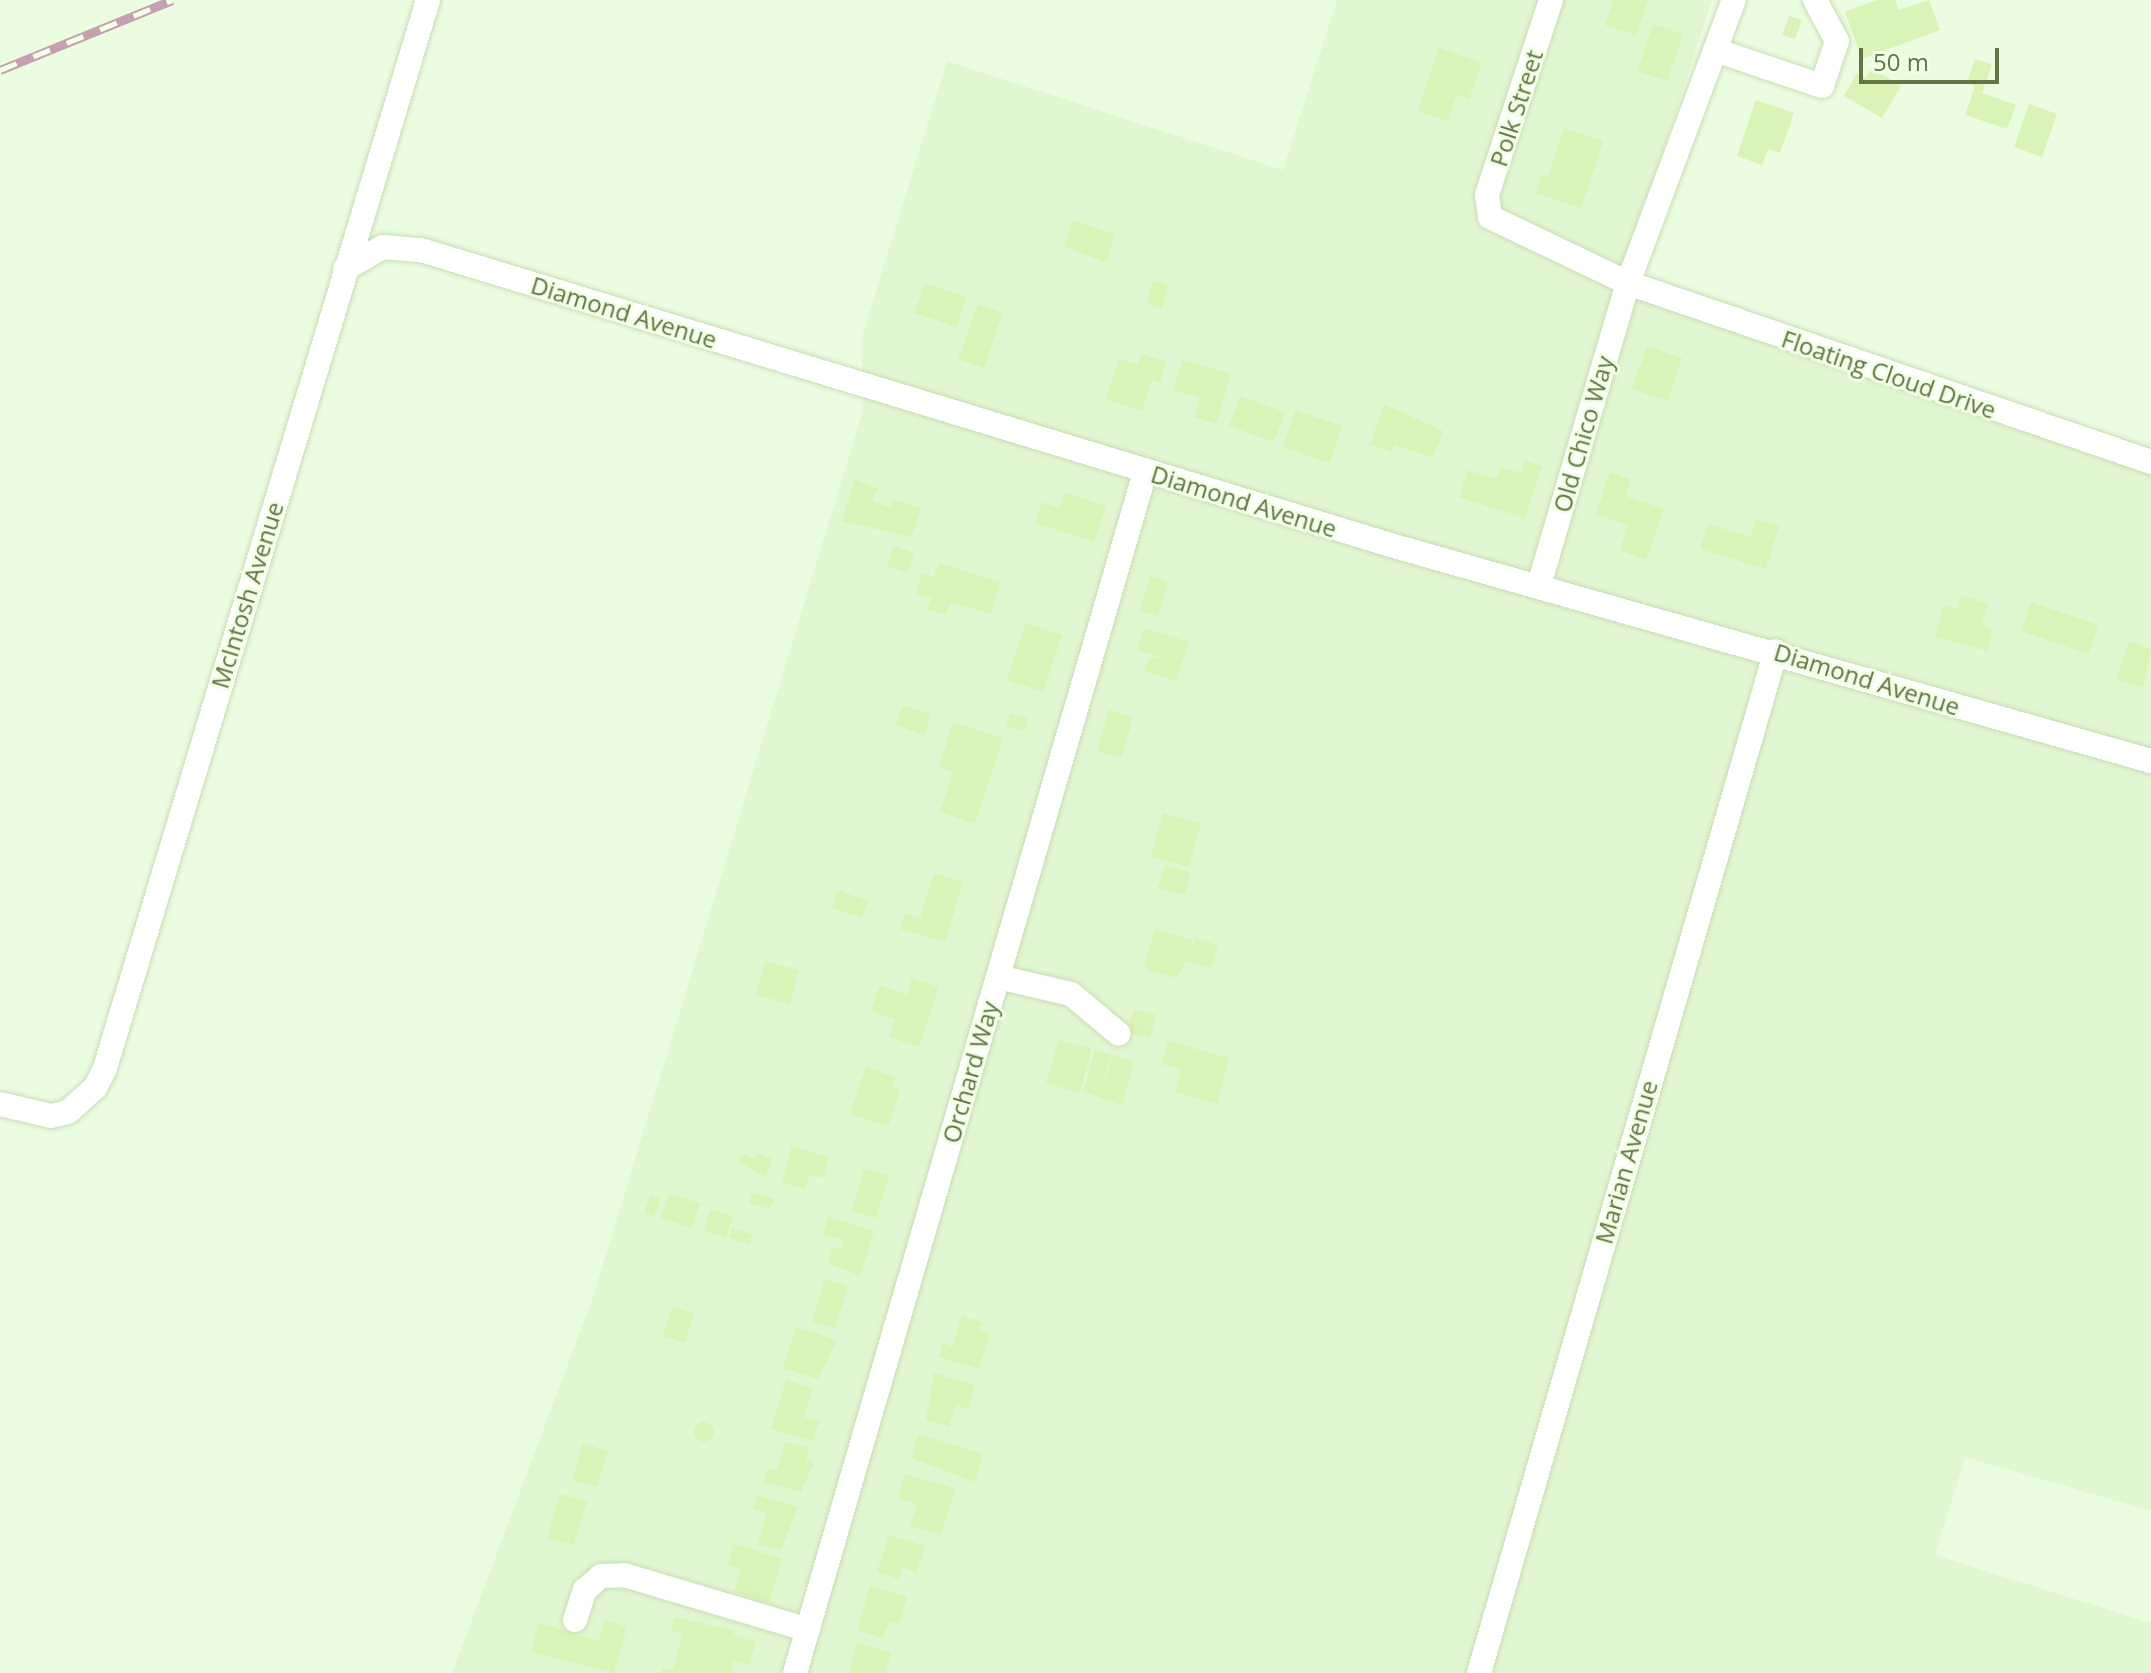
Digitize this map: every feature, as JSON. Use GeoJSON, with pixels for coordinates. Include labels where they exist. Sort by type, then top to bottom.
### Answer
{"type":"FeatureCollection","features":[{"type":"Feature","properties":{"kind":"street","name":"McIntosh Avenue"},"geometry":{"type":"LineString","coordinates":[[0,1104],[51,1116],[68,1112],[95,1088],[105,1068],[428,0]]}},
{"type":"Feature","properties":{"kind":"street","name":"Polk Street"},"geometry":{"type":"LineString","coordinates":[[1490,217],[1487,195],[1551,0]]}},
{"type":"Feature","properties":{"kind":"street","name":"Old Chico Way"},"geometry":{"type":"LineString","coordinates":[[1539,585],[1628,283],[1734,0]]}},
{"type":"Feature","properties":{"kind":"street"},"geometry":{"type":"LineString","coordinates":[[1715,50],[1822,86],[1837,41],[1815,0]]}},
{"type":"Feature","properties":{"kind":"street","name":"Floating Cloud Drive"},"geometry":{"type":"LineString","coordinates":[[1490,217],[1628,283],[2151,462]]}},
{"type":"Feature","properties":{"kind":"street","name":"Diamond Avenue"},"geometry":{"type":"LineString","coordinates":[[345,269],[383,247],[421,250],[1145,472],[2151,761]]}},
{"type":"Feature","properties":{"kind":"street","name":"Orchard Way"},"geometry":{"type":"LineString","coordinates":[[795,1673],[1145,472]]}},
{"type":"Feature","properties":{"kind":"street","name":"Marian Avenue"},"geometry":{"type":"LineString","coordinates":[[1479,1673],[1776,651]]}},
{"type":"Feature","properties":{"kind":"street"},"geometry":{"type":"LineString","coordinates":[[998,977],[1071,994],[1119,1034]]}},
{"type":"Feature","properties":{"kind":"street"},"geometry":{"type":"LineString","coordinates":[[575,1620],[585,1590],[601,1576],[624,1575],[808,1630]]}},
{"type":"Feature","properties":{"kind":"shaded area"},"geometry":{"type":"Polygon","coordinates":[[[1337,0],[1712,0],[1633,245],[1650,300],[2151,469],[2151,1511],[1965,1457],[1935,1555],[2151,1623],[2151,1673],[452,1673],[593,1297],[862,413],[862,337],[947,61],[1283,170],[1337,0]]]}},
{"type":"Feature","properties":{"kind":"building"},"geometry":{"type":"Polygon","coordinates":[[[1614,0],[1648,0],[1636,35],[1605,25],[1614,0]]]}},
{"type":"Feature","properties":{"kind":"building"},"geometry":{"type":"Polygon","coordinates":[[[1877,0],[1895,0],[1899,10],[1929,0],[1940,30],[1862,59],[1845,12],[1877,0]]]}},
{"type":"Feature","properties":{"kind":"building"},"geometry":{"type":"Polygon","coordinates":[[[1789,16],[1802,20],[1795,39],[1782,35],[1789,16]]]}},
{"type":"Feature","properties":{"kind":"building"},"geometry":{"type":"Polygon","coordinates":[[[1653,24],[1683,34],[1667,81],[1637,71],[1653,24]]]}},
{"type":"Feature","properties":{"kind":"building"},"geometry":{"type":"Polygon","coordinates":[[[1439,48],[1482,63],[1469,99],[1457,95],[1448,121],[1418,111],[1439,48]]]}},
{"type":"Feature","properties":{"kind":"building"},"geometry":{"type":"Polygon","coordinates":[[[1975,59],[1992,64],[1982,93],[2016,105],[2007,129],[1965,115],[1975,86],[1967,83],[1975,59]]]}},
{"type":"Feature","properties":{"kind":"building"},"geometry":{"type":"Polygon","coordinates":[[[1872,68],[1901,86],[1882,118],[1844,96],[1857,73],[1866,78],[1872,68]]]}},
{"type":"Feature","properties":{"kind":"building"},"geometry":{"type":"Polygon","coordinates":[[[1756,100],[1794,113],[1780,153],[1768,149],[1762,165],[1737,156],[1756,100]]]}},
{"type":"Feature","properties":{"kind":"building"},"geometry":{"type":"Polygon","coordinates":[[[2029,104],[2057,114],[2042,157],[2014,147],[2029,104]]]}},
{"type":"Feature","properties":{"kind":"building"},"geometry":{"type":"Polygon","coordinates":[[[1564,128],[1603,141],[1581,208],[1536,193],[1542,174],[1548,176],[1564,128]]]}},
{"type":"Feature","properties":{"kind":"building"},"geometry":{"type":"Polygon","coordinates":[[[1073,220],[1115,235],[1106,262],[1064,247],[1073,220]]]}},
{"type":"Feature","properties":{"kind":"building"},"geometry":{"type":"Polygon","coordinates":[[[1153,280],[1168,285],[1162,309],[1147,304],[1153,280]]]}},
{"type":"Feature","properties":{"kind":"building"},"geometry":{"type":"Polygon","coordinates":[[[925,283],[966,297],[956,327],[915,313],[925,283]]]}},
{"type":"Feature","properties":{"kind":"building"},"geometry":{"type":"Polygon","coordinates":[[[978,304],[1003,313],[984,368],[958,359],[978,304]]]}},
{"type":"Feature","properties":{"kind":"building"},"geometry":{"type":"Polygon","coordinates":[[[1647,346],[1682,358],[1668,401],[1632,389],[1647,346]]]}},
{"type":"Feature","properties":{"kind":"building"},"geometry":{"type":"Polygon","coordinates":[[[1141,354],[1166,362],[1160,383],[1152,380],[1142,411],[1106,399],[1119,359],[1138,365],[1141,354]]]}},
{"type":"Feature","properties":{"kind":"building"},"geometry":{"type":"Polygon","coordinates":[[[1182,360],[1231,374],[1216,424],[1195,417],[1200,398],[1173,390],[1182,360]]]}},
{"type":"Feature","properties":{"kind":"building"},"geometry":{"type":"Polygon","coordinates":[[[1240,396],[1285,412],[1274,442],[1229,426],[1240,396]]]}},
{"type":"Feature","properties":{"kind":"building"},"geometry":{"type":"Polygon","coordinates":[[[1384,404],[1443,431],[1433,458],[1395,445],[1392,452],[1370,444],[1384,404]]]}},
{"type":"Feature","properties":{"kind":"building"},"geometry":{"type":"Polygon","coordinates":[[[1296,410],[1342,426],[1330,463],[1283,447],[1296,410]]]}},
{"type":"Feature","properties":{"kind":"building"},"geometry":{"type":"Polygon","coordinates":[[[1525,461],[1542,466],[1525,518],[1459,497],[1468,470],[1496,479],[1501,467],[1521,473],[1525,461]]]}},
{"type":"Feature","properties":{"kind":"building"},"geometry":{"type":"Polygon","coordinates":[[[1610,472],[1631,480],[1626,496],[1664,509],[1646,560],[1620,550],[1628,525],[1596,514],[1610,472]]]}},
{"type":"Feature","properties":{"kind":"building"},"geometry":{"type":"Polygon","coordinates":[[[855,480],[877,488],[872,501],[890,507],[893,499],[921,508],[911,537],[842,521],[855,480]]]}},
{"type":"Feature","properties":{"kind":"building"},"geometry":{"type":"Polygon","coordinates":[[[1065,492],[1106,506],[1094,542],[1035,523],[1042,502],[1060,508],[1065,492]]]}},
{"type":"Feature","properties":{"kind":"building"},"geometry":{"type":"Polygon","coordinates":[[[1756,519],[1779,526],[1766,569],[1700,549],[1708,524],[1751,537],[1756,519]]]}},
{"type":"Feature","properties":{"kind":"building"},"geometry":{"type":"Polygon","coordinates":[[[894,546],[914,553],[907,573],[887,566],[894,546]]]}},
{"type":"Feature","properties":{"kind":"building"},"geometry":{"type":"Polygon","coordinates":[[[939,563],[1000,582],[991,614],[950,602],[946,615],[927,609],[931,598],[916,593],[922,573],[934,577],[939,563]]]}},
{"type":"Feature","properties":{"kind":"building"},"geometry":{"type":"Polygon","coordinates":[[[1150,576],[1168,582],[1158,616],[1140,611],[1150,576]]]}},
{"type":"Feature","properties":{"kind":"building"},"geometry":{"type":"Polygon","coordinates":[[[1961,596],[1988,603],[1982,625],[1993,629],[1987,651],[1935,637],[1944,605],[1958,609],[1961,596]]]}},
{"type":"Feature","properties":{"kind":"building"},"geometry":{"type":"Polygon","coordinates":[[[2031,602],[2098,625],[2088,654],[2021,631],[2031,602]]]}},
{"type":"Feature","properties":{"kind":"building"},"geometry":{"type":"Polygon","coordinates":[[[1026,623],[1062,635],[1043,692],[1007,680],[1026,623]]]}},
{"type":"Feature","properties":{"kind":"building"},"geometry":{"type":"Polygon","coordinates":[[[1144,628],[1189,642],[1176,681],[1144,671],[1149,658],[1159,657],[1137,650],[1144,628]]]}},
{"type":"Feature","properties":{"kind":"building"},"geometry":{"type":"Polygon","coordinates":[[[2129,641],[2151,649],[2143,688],[2116,679],[2129,641]]]}},
{"type":"Feature","properties":{"kind":"building"},"geometry":{"type":"Polygon","coordinates":[[[903,705],[931,714],[924,735],[896,725],[903,705]]]}},
{"type":"Feature","properties":{"kind":"building"},"geometry":{"type":"Polygon","coordinates":[[[1109,710],[1133,718],[1121,758],[1097,751],[1109,710]]]}},
{"type":"Feature","properties":{"kind":"building"},"geometry":{"type":"Polygon","coordinates":[[[1010,713],[1028,719],[1024,731],[1006,726],[1010,713]]]}},
{"type":"Feature","properties":{"kind":"building"},"geometry":{"type":"Polygon","coordinates":[[[953,722],[1003,738],[975,824],[940,812],[953,772],[939,767],[953,722]]]}},
{"type":"Feature","properties":{"kind":"building"},"geometry":{"type":"Polygon","coordinates":[[[1163,813],[1201,824],[1188,867],[1151,856],[1163,813]]]}},
{"type":"Feature","properties":{"kind":"building"},"geometry":{"type":"Polygon","coordinates":[[[1165,865],[1191,873],[1185,895],[1158,888],[1165,865]]]}},
{"type":"Feature","properties":{"kind":"building"},"geometry":{"type":"Polygon","coordinates":[[[934,873],[963,882],[945,942],[900,929],[905,913],[920,918],[934,873]]]}},
{"type":"Feature","properties":{"kind":"building"},"geometry":{"type":"Polygon","coordinates":[[[838,890],[868,901],[862,918],[832,908],[838,890]]]}},
{"type":"Feature","properties":{"kind":"building"},"geometry":{"type":"Polygon","coordinates":[[[1155,929],[1192,940],[1191,952],[1195,938],[1218,945],[1211,968],[1186,961],[1177,978],[1148,970],[1145,963],[1155,929]]]}},
{"type":"Feature","properties":{"kind":"building"},"geometry":{"type":"Polygon","coordinates":[[[765,961],[799,970],[790,1004],[756,995],[765,961]]]}},
{"type":"Feature","properties":{"kind":"building"},"geometry":{"type":"Polygon","coordinates":[[[912,978],[939,987],[919,1047],[889,1037],[895,1020],[871,1011],[880,985],[907,995],[912,978]]]}},
{"type":"Feature","properties":{"kind":"building"},"geometry":{"type":"Polygon","coordinates":[[[1134,1009],[1156,1015],[1150,1038],[1127,1032],[1134,1009]]]}},
{"type":"Feature","properties":{"kind":"building"},"geometry":{"type":"Polygon","coordinates":[[[1059,1040],[1092,1049],[1080,1093],[1046,1083],[1059,1040]]]}},
{"type":"Feature","properties":{"kind":"building"},"geometry":{"type":"Polygon","coordinates":[[[1168,1041],[1229,1058],[1217,1104],[1175,1092],[1182,1070],[1162,1064],[1168,1041]]]}},
{"type":"Feature","properties":{"kind":"building"},"geometry":{"type":"Polygon","coordinates":[[[1095,1050],[1111,1054],[1099,1097],[1083,1092],[1095,1050]]]}},
{"type":"Feature","properties":{"kind":"building"},"geometry":{"type":"Polygon","coordinates":[[[1112,1055],[1134,1062],[1122,1105],[1099,1098],[1112,1055]]]}},
{"type":"Feature","properties":{"kind":"building"},"geometry":{"type":"Polygon","coordinates":[[[866,1067],[896,1077],[892,1087],[900,1090],[888,1126],[850,1114],[866,1067]]]}},
{"type":"Feature","properties":{"kind":"building"},"geometry":{"type":"Polygon","coordinates":[[[792,1146],[829,1157],[824,1177],[809,1176],[805,1189],[782,1182],[792,1146]]]}},
{"type":"Feature","properties":{"kind":"building"},"geometry":{"type":"Polygon","coordinates":[[[757,1153],[772,1159],[766,1177],[738,1162],[741,1154],[755,1159],[757,1153]]]}},
{"type":"Feature","properties":{"kind":"building"},"geometry":{"type":"Polygon","coordinates":[[[864,1169],[889,1176],[876,1218],[852,1211],[864,1169]]]}},
{"type":"Feature","properties":{"kind":"building"},"geometry":{"type":"Polygon","coordinates":[[[753,1192],[774,1199],[770,1209],[749,1203],[753,1192]]]}},
{"type":"Feature","properties":{"kind":"building"},"geometry":{"type":"Polygon","coordinates":[[[669,1194],[700,1203],[692,1228],[661,1218],[669,1194]]]}},
{"type":"Feature","properties":{"kind":"building"},"geometry":{"type":"Polygon","coordinates":[[[650,1196],[660,1199],[654,1217],[644,1213],[650,1196]]]}},
{"type":"Feature","properties":{"kind":"building"},"geometry":{"type":"Polygon","coordinates":[[[710,1209],[733,1216],[726,1238],[704,1231],[710,1209]]]}},
{"type":"Feature","properties":{"kind":"building"},"geometry":{"type":"Polygon","coordinates":[[[828,1217],[874,1231],[860,1276],[828,1263],[833,1247],[841,1249],[844,1240],[823,1234],[828,1217]]]}},
{"type":"Feature","properties":{"kind":"building"},"geometry":{"type":"Polygon","coordinates":[[[732,1228],[752,1234],[750,1244],[729,1238],[732,1228]]]}},
{"type":"Feature","properties":{"kind":"building"},"geometry":{"type":"Polygon","coordinates":[[[825,1279],[848,1286],[835,1328],[812,1321],[825,1279]]]}},
{"type":"Feature","properties":{"kind":"building"},"geometry":{"type":"Polygon","coordinates":[[[672,1307],[694,1314],[685,1343],[663,1336],[672,1307]]]}},
{"type":"Feature","properties":{"kind":"building"},"geometry":{"type":"Polygon","coordinates":[[[962,1316],[982,1322],[979,1330],[990,1333],[979,1369],[939,1357],[943,1343],[952,1346],[962,1316]]]}},
{"type":"Feature","properties":{"kind":"building"},"geometry":{"type":"Polygon","coordinates":[[[796,1327],[837,1340],[818,1379],[783,1368],[796,1327]]]}},
{"type":"Feature","properties":{"kind":"building"},"geometry":{"type":"Polygon","coordinates":[[[934,1373],[975,1385],[968,1409],[956,1405],[949,1427],[926,1420],[934,1373]]]}},
{"type":"Feature","properties":{"kind":"building"},"geometry":{"type":"Polygon","coordinates":[[[786,1380],[813,1388],[804,1417],[819,1421],[813,1441],[771,1429],[786,1380]]]}},
{"type":"Feature","properties":{"kind":"building"},"geometry":{"type":"Polygon","coordinates":[[[704,1422],[711,1425],[714,1432],[711,1439],[704,1442],[697,1439],[694,1432],[697,1425],[704,1422]]]}},
{"type":"Feature","properties":{"kind":"building"},"geometry":{"type":"Polygon","coordinates":[[[918,1434],[983,1454],[975,1482],[911,1458],[918,1434]]]}},
{"type":"Feature","properties":{"kind":"building"},"geometry":{"type":"Polygon","coordinates":[[[785,1442],[809,1448],[806,1460],[814,1462],[801,1492],[764,1482],[768,1468],[777,1471],[785,1442]]]}},
{"type":"Feature","properties":{"kind":"building"},"geometry":{"type":"Polygon","coordinates":[[[583,1443],[608,1451],[597,1487],[572,1480],[583,1443]]]}},
{"type":"Feature","properties":{"kind":"building"},"geometry":{"type":"Polygon","coordinates":[[[905,1474],[955,1489],[941,1535],[910,1526],[917,1504],[898,1498],[905,1474]]]}},
{"type":"Feature","properties":{"kind":"building"},"geometry":{"type":"Polygon","coordinates":[[[560,1494],[587,1501],[574,1545],[547,1538],[560,1494]]]}},
{"type":"Feature","properties":{"kind":"building"},"geometry":{"type":"Polygon","coordinates":[[[757,1495],[798,1507],[781,1550],[758,1544],[767,1513],[753,1509],[757,1495]]]}},
{"type":"Feature","properties":{"kind":"building"},"geometry":{"type":"Polygon","coordinates":[[[889,1535],[925,1546],[917,1572],[902,1567],[899,1579],[877,1572],[889,1535]]]}},
{"type":"Feature","properties":{"kind":"building"},"geometry":{"type":"Polygon","coordinates":[[[734,1544],[782,1559],[769,1603],[734,1592],[741,1569],[727,1565],[734,1544]]]}},
{"type":"Feature","properties":{"kind":"building"},"geometry":{"type":"Polygon","coordinates":[[[870,1586],[907,1597],[899,1623],[890,1621],[882,1638],[857,1630],[870,1586]]]}},
{"type":"Feature","properties":{"kind":"building"},"geometry":{"type":"Polygon","coordinates":[[[675,1617],[735,1631],[734,1635],[756,1642],[749,1665],[734,1661],[731,1673],[662,1673],[663,1668],[673,1671],[683,1634],[671,1630],[675,1617]]]}},
{"type":"Feature","properties":{"kind":"building"},"geometry":{"type":"Polygon","coordinates":[[[605,1620],[627,1627],[614,1673],[531,1652],[539,1623],[599,1641],[605,1620]]]}},
{"type":"Feature","properties":{"kind":"building"},"geometry":{"type":"Polygon","coordinates":[[[857,1643],[891,1653],[885,1673],[849,1673],[857,1643]]]}},
{"type":"Feature","properties":{"kind":"railway"},"geometry":{"type":"LineString","coordinates":[[0,70],[172,0]]}}]}
